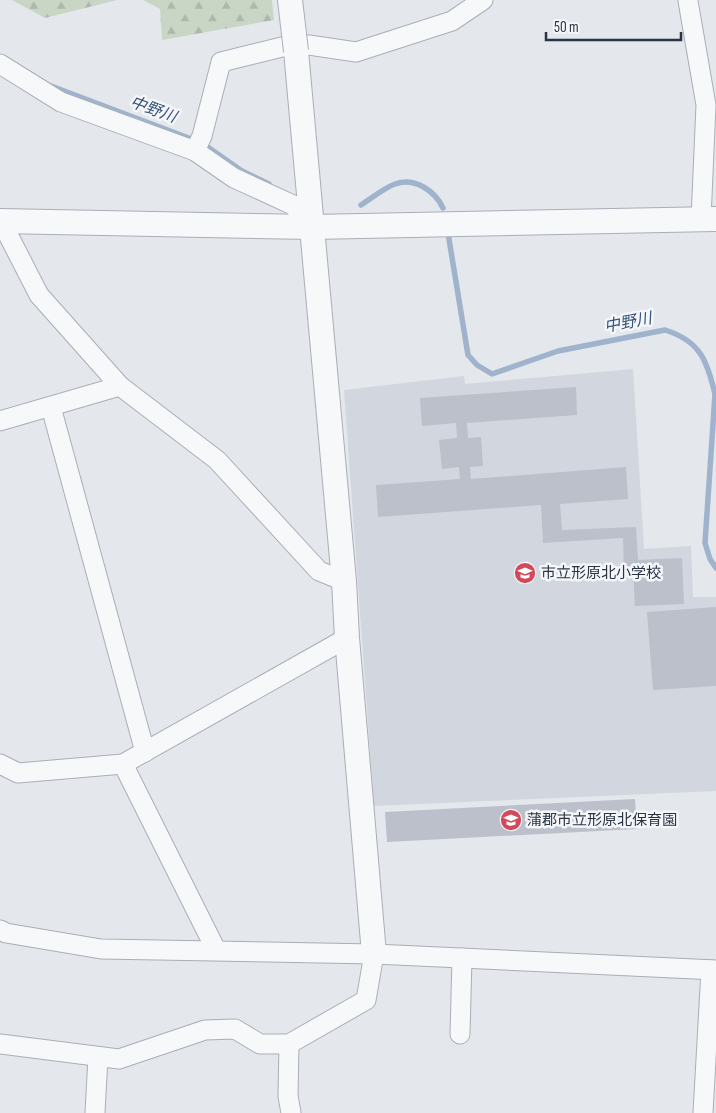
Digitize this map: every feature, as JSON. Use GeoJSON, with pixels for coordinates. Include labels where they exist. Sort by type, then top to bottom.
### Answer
{"type":"FeatureCollection","features":[{"type":"Feature","properties":{"kind":"street"},"geometry":{"type":"LineString","coordinates":[[0,1044],[119,1059],[205,1030],[234,1029],[260,1044],[289,1044],[366,1000],[374,954],[347,638],[344,581],[290,0]]}},
{"type":"Feature","properties":{"kind":"street"},"geometry":{"type":"LineString","coordinates":[[198,146],[221,62],[282,47],[300,46],[356,52],[452,21],[483,0]]}},
{"type":"Feature","properties":{"kind":"street"},"geometry":{"type":"LineString","coordinates":[[344,581],[320,571],[217,460],[120,386],[39,295],[0,220],[312,227],[709,219],[706,105],[687,0]]}},
{"type":"Feature","properties":{"kind":"street"},"geometry":{"type":"LineString","coordinates":[[0,64],[61,102],[198,146],[234,178],[293,206],[312,227]]}},
{"type":"Feature","properties":{"kind":"street"},"geometry":{"type":"LineString","coordinates":[[0,421],[120,386]]}},
{"type":"Feature","properties":{"kind":"street"},"geometry":{"type":"LineString","coordinates":[[51,407],[144,752]]}},
{"type":"Feature","properties":{"kind":"street"},"geometry":{"type":"LineString","coordinates":[[0,764],[18,773],[123,764],[347,638]]}},
{"type":"Feature","properties":{"kind":"street"},"geometry":{"type":"LineString","coordinates":[[123,764],[216,950]]}},
{"type":"Feature","properties":{"kind":"street"},"geometry":{"type":"LineString","coordinates":[[0,930],[101,949],[374,954],[714,970],[703,1113]]}},
{"type":"Feature","properties":{"kind":"street"},"geometry":{"type":"LineString","coordinates":[[460,1034],[462,958]]}},
{"type":"Feature","properties":{"kind":"street"},"geometry":{"type":"LineString","coordinates":[[289,1044],[288,1096],[291,1113]]}},
{"type":"Feature","properties":{"kind":"street"},"geometry":{"type":"LineString","coordinates":[[95,1113],[98,1057]]}},
{"type":"Feature","properties":{"kind":"shaded area","name":"市立形原北小学校"},"geometry":{"type":"Polygon","coordinates":[[[633,369],[644,549],[691,546],[693,597],[716,597],[716,791],[374,806],[344,390],[464,376],[465,384],[633,369]]]}},
{"type":"Feature","properties":{"kind":"green space"},"geometry":{"type":"Polygon","coordinates":[[[12,0],[117,0],[45,18],[12,0]]]}},
{"type":"Feature","properties":{"kind":"green space"},"geometry":{"type":"Polygon","coordinates":[[[143,0],[272,0],[274,20],[162,40],[160,9],[143,0]]]}},
{"type":"Feature","properties":{"kind":"building"},"geometry":{"type":"Polygon","coordinates":[[[576,387],[577,415],[467,423],[468,438],[481,437],[483,466],[470,467],[471,479],[626,467],[628,499],[560,504],[562,530],[636,527],[638,560],[682,558],[684,604],[635,606],[633,571],[624,571],[623,538],[543,543],[541,505],[378,517],[376,485],[460,479],[459,467],[442,469],[439,440],[457,438],[456,423],[422,426],[420,398],[576,387]]]}},
{"type":"Feature","properties":{"kind":"building"},"geometry":{"type":"Polygon","coordinates":[[[716,607],[716,686],[653,690],[647,612],[716,607]]]}},
{"type":"Feature","properties":{"kind":"building","name":"蒲郡市立形原北保育園"},"geometry":{"type":"Polygon","coordinates":[[[635,799],[637,829],[387,842],[385,812],[635,799]]]}},
{"type":"Feature","properties":{"kind":"waterway","name":"中野川"},"geometry":{"type":"LineString","coordinates":[[51,86],[202,143],[242,171],[269,184]]}},
{"type":"Feature","properties":{"kind":"waterway","name":"中野川"},"geometry":{"type":"LineString","coordinates":[[361,205],[395,184],[410,182],[430,191],[443,208]]}},
{"type":"Feature","properties":{"kind":"waterway","name":"中野川"},"geometry":{"type":"LineString","coordinates":[[448,233],[468,355],[477,365],[492,374],[558,351],[665,330],[686,340],[700,353],[709,371],[715,394],[705,543],[710,559],[716,568]]}},
{"type":"Feature","properties":{"kind":"place","name":"市立形原北小学校"},"geometry":{"type":"Point","coordinates":[525,573]}},
{"type":"Feature","properties":{"kind":"place","name":"蒲郡市立形原北保育園"},"geometry":{"type":"Point","coordinates":[511,820]}}]}
